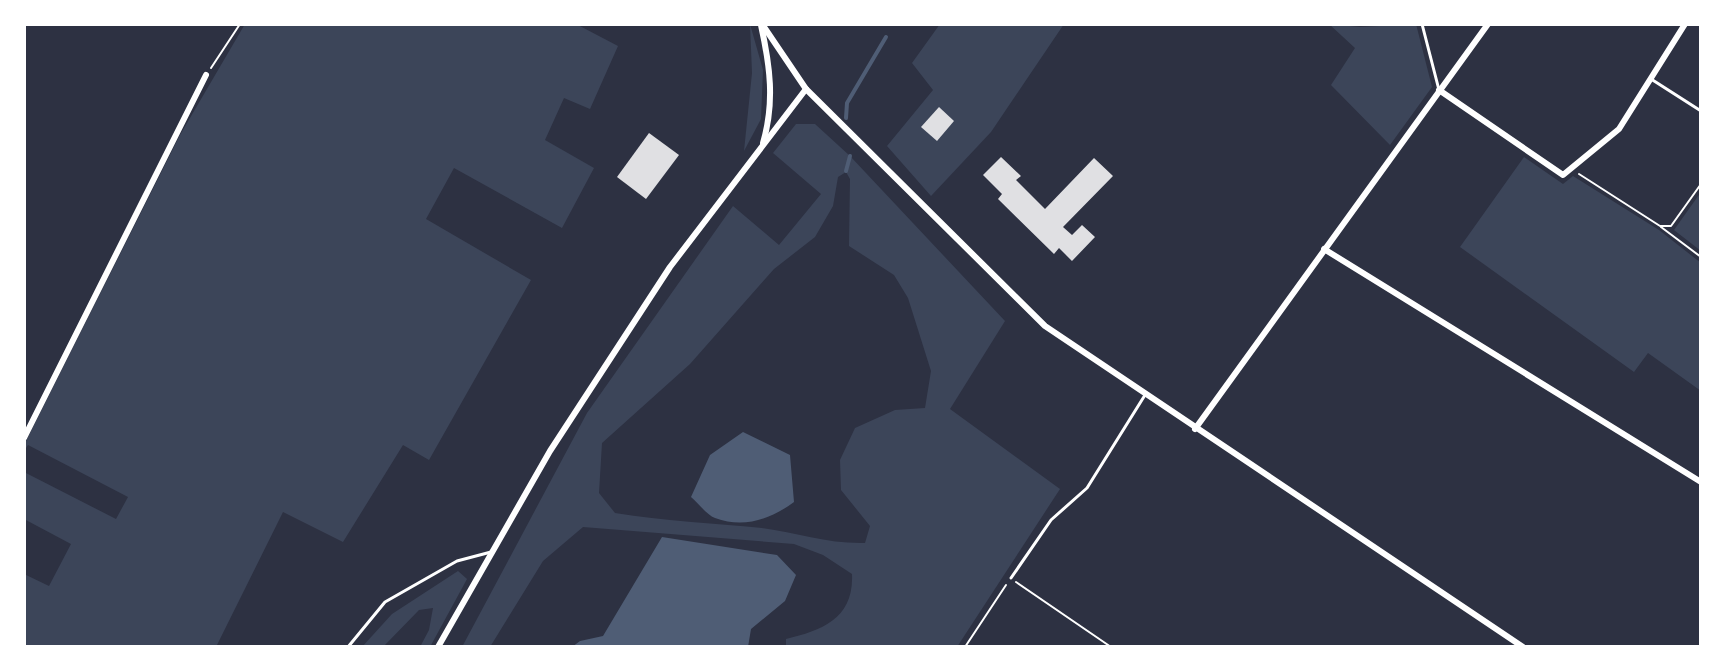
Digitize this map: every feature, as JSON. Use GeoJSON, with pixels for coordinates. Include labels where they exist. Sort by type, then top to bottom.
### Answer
{"type":"FeatureCollection","features":[{"type":"Feature","properties":{"kind":"street"},"geometry":{"type":"LineString","coordinates":[[761,24],[806,89],[1009,294],[1045,326],[1523,647]]}},
{"type":"Feature","properties":{"kind":"street"},"geometry":{"type":"LineString","coordinates":[[761,24],[771,72],[770,119],[761,151]]}},
{"type":"Feature","properties":{"kind":"street"},"geometry":{"type":"LineString","coordinates":[[1195,429],[1488,24]]}},
{"type":"Feature","properties":{"kind":"street"},"geometry":{"type":"LineString","coordinates":[[1439,90],[1563,175],[1619,129],[1685,24]]}},
{"type":"Feature","properties":{"kind":"street"},"geometry":{"type":"LineString","coordinates":[[24,438],[206,75]]}},
{"type":"Feature","properties":{"kind":"street"},"geometry":{"type":"LineString","coordinates":[[438,647],[550,451],[670,267],[806,89]]}},
{"type":"Feature","properties":{"kind":"street"},"geometry":{"type":"LineString","coordinates":[[1324,249],[1701,482]]}},
{"type":"Feature","properties":{"kind":"lane"},"geometry":{"type":"LineString","coordinates":[[1422,24],[1439,90]]}},
{"type":"Feature","properties":{"kind":"lane"},"geometry":{"type":"LineString","coordinates":[[1651,79],[1701,111]]}},
{"type":"Feature","properties":{"kind":"lane"},"geometry":{"type":"LineString","coordinates":[[1011,578],[1051,520],[1087,488],[1145,395]]}},
{"type":"Feature","properties":{"kind":"lane"},"geometry":{"type":"LineString","coordinates":[[348,647],[385,602],[457,561],[491,552]]}},
{"type":"Feature","properties":{"kind":"path"},"geometry":{"type":"LineString","coordinates":[[206,75],[240,24]]}},
{"type":"Feature","properties":{"kind":"path"},"geometry":{"type":"LineString","coordinates":[[1570,169],[1660,226],[1701,257]]}},
{"type":"Feature","properties":{"kind":"path"},"geometry":{"type":"LineString","coordinates":[[1660,226],[1671,226],[1701,184]]}},
{"type":"Feature","properties":{"kind":"path"},"geometry":{"type":"LineString","coordinates":[[965,647],[1011,578],[1111,647]]}},
{"type":"Feature","properties":{"kind":"shaded area"},"geometry":{"type":"Polygon","coordinates":[[[245,24],[576,24],[618,46],[590,109],[564,98],[545,140],[594,168],[562,228],[454,168],[426,219],[531,280],[429,460],[403,445],[343,542],[283,512],[216,647],[24,647],[24,574],[49,586],[71,544],[24,519],[24,472],[116,519],[128,497],[28,445],[24,451],[24,445],[180,135],[245,24]]]}},
{"type":"Feature","properties":{"kind":"shaded area"},"geometry":{"type":"Polygon","coordinates":[[[750,24],[763,70],[761,119],[744,151],[752,73],[750,24]]]}},
{"type":"Feature","properties":{"kind":"shaded area"},"geometry":{"type":"Polygon","coordinates":[[[940,24],[1064,24],[991,132],[931,196],[887,146],[933,90],[912,63],[940,24]]]}},
{"type":"Feature","properties":{"kind":"shaded area"},"geometry":{"type":"Polygon","coordinates":[[[1329,24],[1360,27],[1416,24],[1432,87],[1390,145],[1331,85],[1355,48],[1329,24]]]}},
{"type":"Feature","properties":{"kind":"shaded area"},"geometry":{"type":"Polygon","coordinates":[[[796,124],[815,124],[850,156],[1005,321],[950,409],[1060,489],[957,647],[786,647],[786,639],[824,626],[842,612],[848,601],[852,574],[823,555],[794,544],[583,527],[543,561],[490,647],[462,647],[587,413],[733,206],[779,245],[821,194],[773,153],[796,124]],[[846,172],[838,177],[833,206],[815,237],[774,269],[690,364],[602,443],[599,493],[615,513],[762,528],[826,540],[865,543],[870,526],[841,490],[840,460],[855,428],[895,410],[925,408],[931,371],[908,298],[894,275],[849,246],[850,179],[846,172]]]}},
{"type":"Feature","properties":{"kind":"shaded area"},"geometry":{"type":"Polygon","coordinates":[[[1524,157],[1563,184],[1573,176],[1659,230],[1701,263],[1701,391],[1648,353],[1634,372],[1460,247],[1524,157]]]}},
{"type":"Feature","properties":{"kind":"shaded area"},"geometry":{"type":"Polygon","coordinates":[[[1701,192],[1701,251],[1674,230],[1701,192]]]}},
{"type":"Feature","properties":{"kind":"shaded area"},"geometry":{"type":"Polygon","coordinates":[[[743,432],[790,455],[794,502],[757,520],[736,523],[712,516],[691,497],[710,455],[743,432]]]}},
{"type":"Feature","properties":{"kind":"shaded area"},"geometry":{"type":"Polygon","coordinates":[[[662,537],[777,555],[796,575],[785,601],[751,629],[748,647],[572,647],[580,641],[603,636],[662,537]]]}},
{"type":"Feature","properties":{"kind":"shaded area"},"geometry":{"type":"Polygon","coordinates":[[[458,571],[467,579],[430,647],[420,647],[429,630],[433,608],[419,610],[383,647],[362,647],[392,614],[458,571]]]}},
{"type":"Feature","properties":{"kind":"building"},"geometry":{"type":"Polygon","coordinates":[[[939,107],[954,121],[937,141],[921,127],[939,107]]]}},
{"type":"Feature","properties":{"kind":"building"},"geometry":{"type":"Polygon","coordinates":[[[649,133],[679,155],[646,199],[617,177],[649,133]]]}},
{"type":"Feature","properties":{"kind":"building"},"geometry":{"type":"Polygon","coordinates":[[[1001,157],[1021,176],[1016,180],[1045,209],[1094,158],[1113,176],[1063,227],[1072,235],[1082,225],[1095,237],[1072,261],[1059,248],[1054,254],[998,199],[1002,194],[983,175],[1001,157]]]}},
{"type":"Feature","properties":{"kind":"waterway"},"geometry":{"type":"LineString","coordinates":[[846,118],[847,103],[886,37]]}},
{"type":"Feature","properties":{"kind":"waterway"},"geometry":{"type":"LineString","coordinates":[[846,171],[850,156]]}}]}
